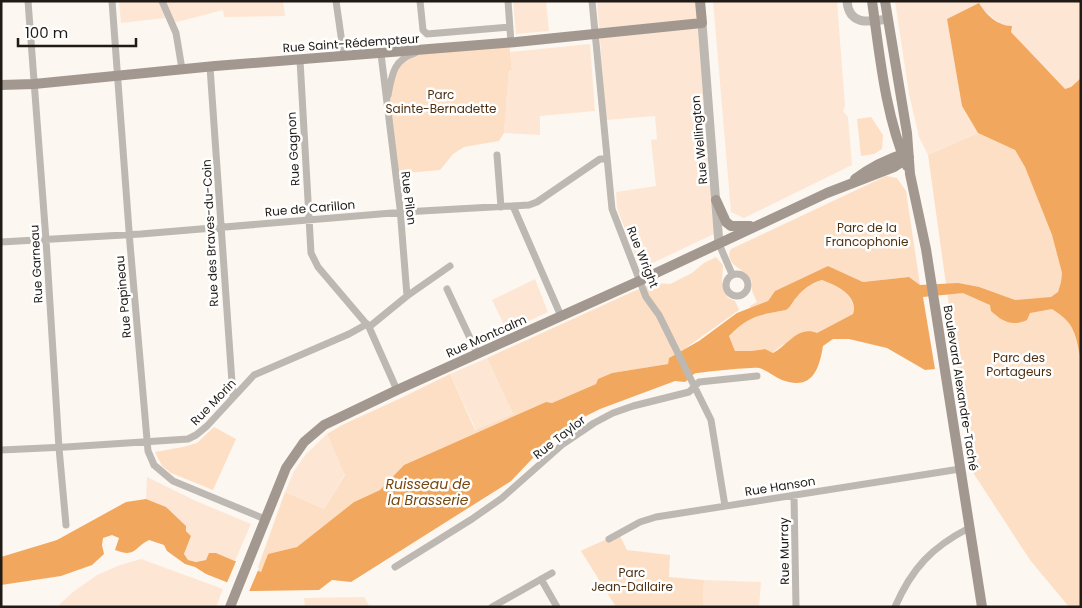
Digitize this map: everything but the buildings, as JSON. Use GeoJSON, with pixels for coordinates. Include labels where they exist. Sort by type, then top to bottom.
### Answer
{"type":"FeatureCollection","features":[{"type":"Feature","properties":{"kind":"main road","name":"Rue Wellington"},"geometry":{"type":"LineString","coordinates":[[700,1],[702,23]]}},
{"type":"Feature","properties":{"kind":"main road","name":"Boulevard Alexandre-Taché"},"geometry":{"type":"LineString","coordinates":[[872,1],[884,85],[897,143],[906,156]]}},
{"type":"Feature","properties":{"kind":"main road","name":"Boulevard Alexandre-Taché"},"geometry":{"type":"LineString","coordinates":[[885,1],[908,133],[906,156],[922,224],[931,276],[982,607]]}},
{"type":"Feature","properties":{"kind":"main road","name":"Rue Saint-Rédempteur"},"geometry":{"type":"LineString","coordinates":[[1,85],[34,84],[182,69],[511,43],[702,23]]}},
{"type":"Feature","properties":{"kind":"main road","name":"Rue Montcalm"},"geometry":{"type":"LineString","coordinates":[[230,607],[286,468],[304,442],[320,428],[397,390],[848,184],[874,176],[894,167],[906,156]]}},
{"type":"Feature","properties":{"kind":"main road"},"geometry":{"type":"LineString","coordinates":[[716,200],[726,222],[732,226],[756,226]]}},
{"type":"Feature","properties":{"kind":"street","name":"Rue Garneau"},"geometry":{"type":"LineString","coordinates":[[28,1],[66,525]]}},
{"type":"Feature","properties":{"kind":"street","name":"Rue Papineau"},"geometry":{"type":"LineString","coordinates":[[112,1],[129,234],[146,443],[149,456],[154,465],[173,481],[265,519]]}},
{"type":"Feature","properties":{"kind":"street"},"geometry":{"type":"LineString","coordinates":[[162,1],[176,33],[182,69]]}},
{"type":"Feature","properties":{"kind":"street"},"geometry":{"type":"LineString","coordinates":[[336,1],[344,57]]}},
{"type":"Feature","properties":{"kind":"street"},"geometry":{"type":"LineString","coordinates":[[420,1],[423,30],[427,34],[510,27]]}},
{"type":"Feature","properties":{"kind":"street"},"geometry":{"type":"LineString","coordinates":[[508,1],[511,43]]}},
{"type":"Feature","properties":{"kind":"street","name":"Rue Wright"},"geometry":{"type":"LineString","coordinates":[[592,1],[611,203],[646,297],[659,315],[711,420],[725,506]]}},
{"type":"Feature","properties":{"kind":"street"},"geometry":{"type":"LineString","coordinates":[[847,1],[848,8],[853,16],[863,21],[888,19]]}},
{"type":"Feature","properties":{"kind":"street","name":"Rue Wellington"},"geometry":{"type":"LineString","coordinates":[[702,23],[719,244],[732,274]]}},
{"type":"Feature","properties":{"kind":"street","name":"Rue Pilon"},"geometry":{"type":"LineString","coordinates":[[387,103],[398,62],[401,58],[420,50]]}},
{"type":"Feature","properties":{"kind":"street","name":"Rue Pilon"},"geometry":{"type":"LineString","coordinates":[[381,54],[400,213],[407,296]]}},
{"type":"Feature","properties":{"kind":"street","name":"Rue Gagnon"},"geometry":{"type":"LineString","coordinates":[[300,60],[311,253],[318,267],[368,326],[397,390]]}},
{"type":"Feature","properties":{"kind":"street","name":"Rue des Braves-du-Coin"},"geometry":{"type":"LineString","coordinates":[[210,67],[233,398]]}},
{"type":"Feature","properties":{"kind":"street"},"geometry":{"type":"LineString","coordinates":[[497,155],[501,207]]}},
{"type":"Feature","properties":{"kind":"street","name":"Rue de Carillon"},"geometry":{"type":"LineString","coordinates":[[1,242],[221,228],[308,219],[533,204],[600,159],[607,159]]}},
{"type":"Feature","properties":{"kind":"street"},"geometry":{"type":"LineString","coordinates":[[513,206],[561,316]]}},
{"type":"Feature","properties":{"kind":"street","name":"Rue Morin"},"geometry":{"type":"LineString","coordinates":[[1,450],[146,443],[183,440],[192,437],[207,426],[254,376],[368,326],[450,266]]}},
{"type":"Feature","properties":{"kind":"street"},"geometry":{"type":"LineString","coordinates":[[447,289],[477,354]]}},
{"type":"Feature","properties":{"kind":"street","name":"Rue Taylor"},"geometry":{"type":"LineString","coordinates":[[395,567],[502,498],[563,444],[594,423],[613,413],[689,392],[693,383],[758,376]]}},
{"type":"Feature","properties":{"kind":"street","name":"Rue Hanson"},"geometry":{"type":"LineString","coordinates":[[609,539],[645,520],[960,469]]}},
{"type":"Feature","properties":{"kind":"street","name":"Rue Murray"},"geometry":{"type":"LineString","coordinates":[[794,495],[796,607]]}},
{"type":"Feature","properties":{"kind":"street"},"geometry":{"type":"LineString","coordinates":[[895,607],[923,560],[936,548],[970,528]]}},
{"type":"Feature","properties":{"kind":"street"},"geometry":{"type":"LineString","coordinates":[[492,607],[552,573]]}},
{"type":"Feature","properties":{"kind":"street"},"geometry":{"type":"LineString","coordinates":[[541,579],[557,607]]}},
{"type":"Feature","properties":{"kind":"shaded area"},"geometry":{"type":"Polygon","coordinates":[[[119,1],[283,1],[285,16],[224,17],[223,10],[177,22],[165,18],[121,23],[119,1]]]}},
{"type":"Feature","properties":{"kind":"shaded area"},"geometry":{"type":"Polygon","coordinates":[[[513,1],[546,1],[549,31],[516,34],[513,1]]]}},
{"type":"Feature","properties":{"kind":"shaded area"},"geometry":{"type":"Polygon","coordinates":[[[597,1],[696,1],[714,234],[640,269],[617,208],[616,192],[656,186],[651,140],[657,139],[655,116],[606,120],[597,1]]]}},
{"type":"Feature","properties":{"kind":"shaded area"},"geometry":{"type":"Polygon","coordinates":[[[713,1],[837,1],[845,106],[843,111],[848,117],[852,165],[744,218],[731,212],[713,1]]]}},
{"type":"Feature","properties":{"kind":"shaded area"},"geometry":{"type":"Polygon","coordinates":[[[895,1],[1081,1],[1081,78],[1065,90],[1011,32],[1011,26],[1002,25],[982,9],[947,19],[962,106],[978,133],[928,155],[919,137],[909,94],[895,1]]]}},
{"type":"Feature","properties":{"kind":"shaded area"},"geometry":{"type":"Polygon","coordinates":[[[590,44],[595,111],[540,116],[540,135],[504,133],[509,70],[512,70],[510,52],[590,44]]]}},
{"type":"Feature","properties":{"kind":"shaded area"},"geometry":{"type":"Polygon","coordinates":[[[535,279],[548,312],[507,331],[492,300],[535,279]]]}},
{"type":"Feature","properties":{"kind":"shaded area"},"geometry":{"type":"Polygon","coordinates":[[[487,358],[513,414],[476,430],[450,374],[487,358]]]}},
{"type":"Feature","properties":{"kind":"shaded area"},"geometry":{"type":"Polygon","coordinates":[[[327,434],[345,474],[324,509],[285,492],[294,471],[306,454],[327,434]]]}},
{"type":"Feature","properties":{"kind":"shaded area"},"geometry":{"type":"Polygon","coordinates":[[[147,477],[196,501],[251,524],[235,561],[216,553],[209,554],[206,560],[196,562],[188,560],[184,555],[191,536],[166,507],[146,499],[147,477]]]}},
{"type":"Feature","properties":{"kind":"shaded area"},"geometry":{"type":"Polygon","coordinates":[[[141,559],[223,589],[216,607],[57,607],[73,592],[97,575],[120,565],[141,559]]]}},
{"type":"Feature","properties":{"kind":"shaded area"},"geometry":{"type":"Polygon","coordinates":[[[704,580],[761,582],[759,607],[701,607],[703,605],[704,580]]]}},
{"type":"Feature","properties":{"kind":"shaded area"},"geometry":{"type":"Polygon","coordinates":[[[364,597],[370,607],[305,607],[304,598],[364,597]]]}},
{"type":"Feature","properties":{"kind":"green space","name":"Parc Sainte-Bernadette"},"geometry":{"type":"Polygon","coordinates":[[[509,43],[512,70],[509,70],[504,133],[499,141],[464,147],[453,154],[440,170],[395,174],[387,103],[394,73],[409,55],[509,43]]]}},
{"type":"Feature","properties":{"kind":"green space"},"geometry":{"type":"Polygon","coordinates":[[[871,117],[883,135],[882,149],[874,154],[861,156],[857,119],[871,117]]]}},
{"type":"Feature","properties":{"kind":"green space","name":"Parc des Portageurs"},"geometry":{"type":"Polygon","coordinates":[[[978,133],[1015,150],[1025,167],[1052,235],[1062,273],[1058,292],[1061,314],[1073,328],[1081,360],[1081,607],[1069,607],[1030,560],[972,471],[928,155],[978,133]]]}},
{"type":"Feature","properties":{"kind":"green space","name":"Parc de la Francophonie"},"geometry":{"type":"Polygon","coordinates":[[[886,176],[897,178],[906,191],[920,285],[909,277],[863,282],[828,266],[775,291],[768,301],[751,308],[750,306],[757,302],[752,290],[752,282],[730,259],[731,249],[886,176]]]}},
{"type":"Feature","properties":{"kind":"green space"},"geometry":{"type":"Polygon","coordinates":[[[716,257],[723,265],[722,282],[728,298],[735,301],[739,310],[669,358],[668,364],[612,373],[598,379],[596,384],[552,403],[546,402],[404,465],[380,490],[354,502],[297,547],[268,554],[261,572],[257,570],[285,492],[324,509],[345,475],[327,434],[342,425],[450,374],[475,430],[513,414],[487,358],[654,283],[670,284],[692,273],[704,263],[716,257]]]}},
{"type":"Feature","properties":{"kind":"green space"},"geometry":{"type":"Polygon","coordinates":[[[822,280],[845,292],[852,302],[853,314],[817,333],[782,345],[772,353],[765,349],[735,351],[729,336],[742,324],[754,317],[786,310],[804,289],[822,280]]]}},
{"type":"Feature","properties":{"kind":"green space"},"geometry":{"type":"Polygon","coordinates":[[[214,427],[236,439],[213,490],[171,473],[162,466],[155,452],[197,443],[214,427]]]}},
{"type":"Feature","properties":{"kind":"green space","name":"Parc Jean-Dallaire"},"geometry":{"type":"Polygon","coordinates":[[[619,534],[627,550],[670,555],[669,577],[704,580],[703,605],[701,607],[616,607],[581,551],[619,534]]]}},
{"type":"Feature","properties":{"kind":"water","name":"Ruisseau de la Brasserie"},"geometry":{"type":"Polygon","coordinates":[[[979,3],[993,19],[1007,26],[1012,26],[1011,32],[1065,89],[1071,87],[1081,78],[1081,360],[1073,330],[1060,314],[1052,309],[1030,313],[1027,320],[1012,323],[995,315],[991,311],[990,305],[963,293],[923,297],[935,369],[925,370],[887,348],[849,339],[833,339],[823,346],[819,363],[812,376],[801,383],[782,380],[759,368],[694,374],[685,382],[675,381],[586,416],[551,439],[511,481],[351,582],[332,580],[319,590],[249,591],[185,564],[167,551],[164,545],[149,540],[131,552],[115,550],[119,538],[112,535],[103,538],[104,554],[92,565],[61,576],[1,585],[1,557],[57,540],[126,502],[146,499],[166,507],[186,526],[186,531],[191,536],[184,554],[188,560],[196,562],[206,560],[209,553],[216,553],[261,572],[268,554],[297,547],[354,502],[380,490],[404,465],[546,402],[552,403],[596,384],[598,379],[612,373],[668,364],[669,358],[699,341],[737,313],[768,301],[775,291],[828,266],[863,282],[909,277],[920,285],[958,283],[979,287],[1015,300],[1051,297],[1058,292],[1062,273],[1052,235],[1025,167],[1015,150],[978,133],[962,106],[947,19],[979,3]],[[822,280],[808,287],[786,310],[754,317],[742,324],[729,336],[735,351],[765,349],[773,353],[798,334],[810,331],[817,333],[853,314],[853,302],[850,297],[840,288],[822,280]]]}},
{"type":"Feature","properties":{"kind":"pier"},"geometry":{"type":"Polygon","coordinates":[[[237,559],[259,568],[248,594],[226,585],[237,559]]]}}]}
